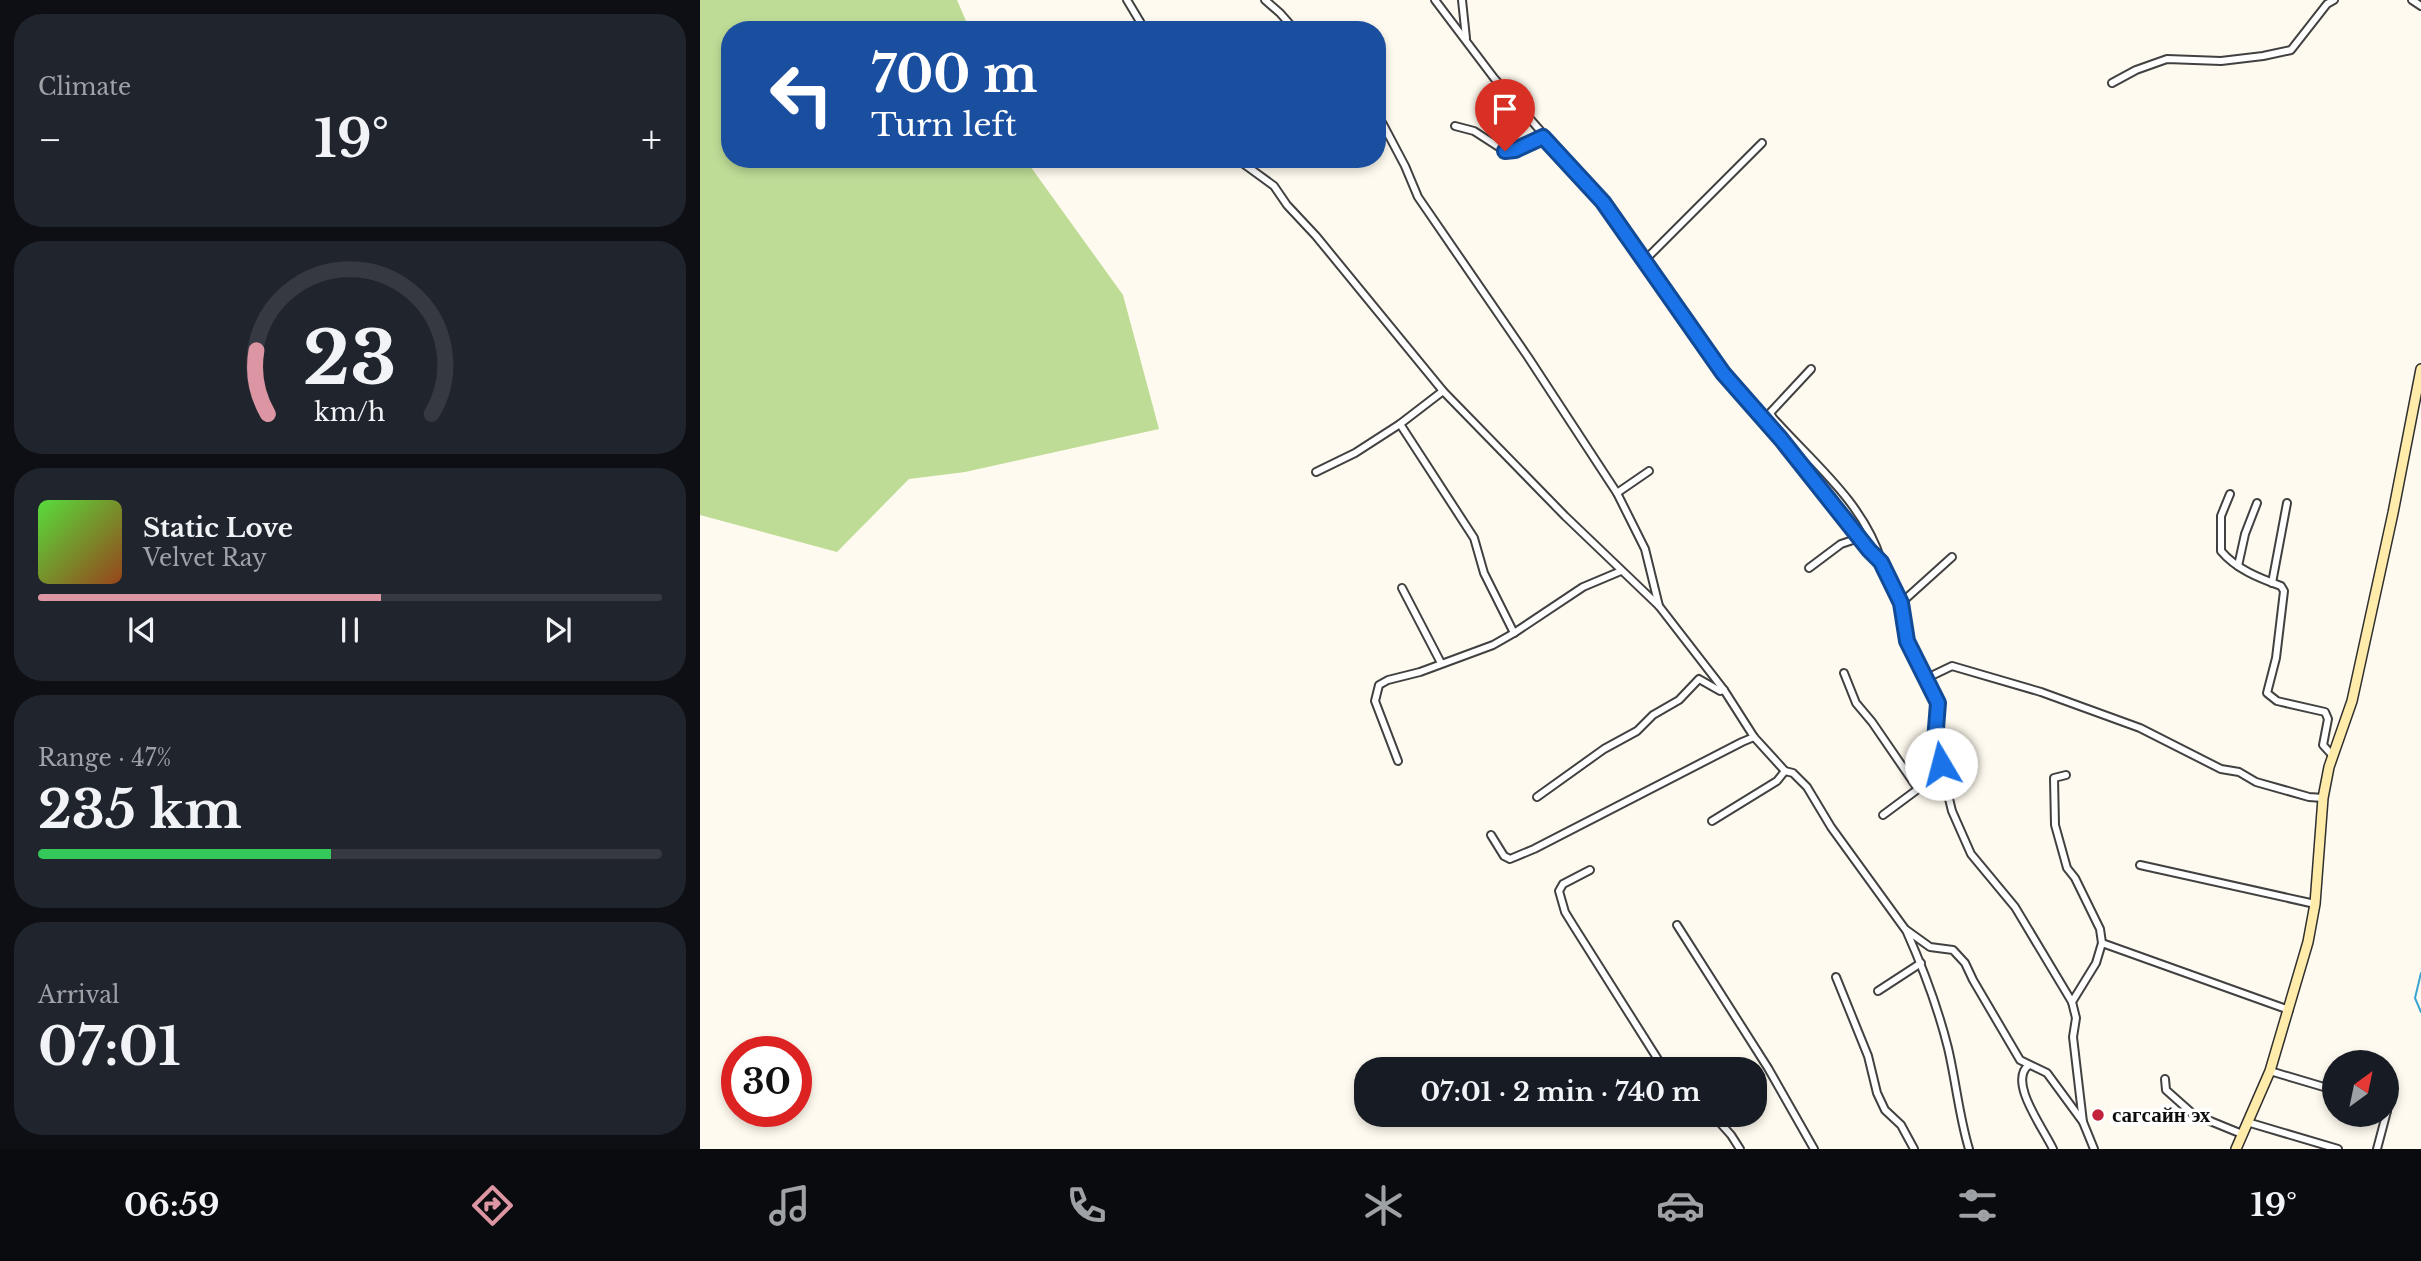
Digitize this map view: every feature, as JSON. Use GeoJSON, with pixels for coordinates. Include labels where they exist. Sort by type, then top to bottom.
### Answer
{"type":"FeatureCollection","features":[{"type":"Feature","properties":{"kind":"main road"},"geometry":{"type":"LineString","coordinates":[[2236,1149],[2270,1071],[2308,943],[2315,904],[2323,798],[2333,756],[2352,701],[2421,369]]}},
{"type":"Feature","properties":{"kind":"street"},"geometry":{"type":"LineString","coordinates":[[1127,0],[1140,21]]}},
{"type":"Feature","properties":{"kind":"street"},"geometry":{"type":"LineString","coordinates":[[1265,0],[1287,21]]}},
{"type":"Feature","properties":{"kind":"street"},"geometry":{"type":"LineString","coordinates":[[1435,0],[1543,137],[1603,202],[1723,373],[1781,439],[1881,562]]}},
{"type":"Feature","properties":{"kind":"street"},"geometry":{"type":"LineString","coordinates":[[1462,0],[1466,40]]}},
{"type":"Feature","properties":{"kind":"street"},"geometry":{"type":"LineString","coordinates":[[2112,83],[2136,70],[2167,59],[2221,61],[2291,50],[2327,4],[2334,0]]}},
{"type":"Feature","properties":{"kind":"street"},"geometry":{"type":"LineString","coordinates":[[2412,0],[2421,6]]}},
{"type":"Feature","properties":{"kind":"street"},"geometry":{"type":"LineString","coordinates":[[1455,126],[1474,131],[1505,151],[1515,150],[1543,137]]}},
{"type":"Feature","properties":{"kind":"street"},"geometry":{"type":"LineString","coordinates":[[1386,130],[1418,197],[1617,493],[1646,550],[1659,606]]}},
{"type":"Feature","properties":{"kind":"street"},"geometry":{"type":"LineString","coordinates":[[1645,260],[1762,143]]}},
{"type":"Feature","properties":{"kind":"street"},"geometry":{"type":"LineString","coordinates":[[1249,168],[1274,186],[1443,391],[1659,606],[1724,690],[1754,737],[1786,771],[1793,773],[1807,787],[1831,827],[1905,929],[1921,963],[1948,1048],[1959,1116],[1969,1149]]}},
{"type":"Feature","properties":{"kind":"street"},"geometry":{"type":"LineString","coordinates":[[1811,369],[1770,413],[1857,511],[1874,537],[1881,562],[1901,603],[1907,641],[1938,703],[1935,741],[1952,811],[1971,855],[2015,907],[2072,1002],[2077,1018],[2073,1037],[2083,1122]]}},
{"type":"Feature","properties":{"kind":"street"},"geometry":{"type":"LineString","coordinates":[[1317,472],[1375,442],[1443,391]]}},
{"type":"Feature","properties":{"kind":"street"},"geometry":{"type":"LineString","coordinates":[[1400,424],[1474,538],[1484,573],[1514,633]]}},
{"type":"Feature","properties":{"kind":"street"},"geometry":{"type":"LineString","coordinates":[[1781,439],[1797,445]]}},
{"type":"Feature","properties":{"kind":"street"},"geometry":{"type":"LineString","coordinates":[[1617,493],[1649,471]]}},
{"type":"Feature","properties":{"kind":"street"},"geometry":{"type":"LineString","coordinates":[[2230,494],[2221,516],[2221,551],[2238,566],[2281,586],[2284,594],[2276,658],[2267,692],[2277,701],[2325,712],[2328,719],[2323,745],[2333,756]]}},
{"type":"Feature","properties":{"kind":"street"},"geometry":{"type":"LineString","coordinates":[[2238,566],[2245,534],[2257,503]]}},
{"type":"Feature","properties":{"kind":"street"},"geometry":{"type":"LineString","coordinates":[[2272,583],[2287,503]]}},
{"type":"Feature","properties":{"kind":"street"},"geometry":{"type":"LineString","coordinates":[[1809,569],[1841,544],[1859,538]]}},
{"type":"Feature","properties":{"kind":"street"},"geometry":{"type":"LineString","coordinates":[[1901,603],[1952,557]]}},
{"type":"Feature","properties":{"kind":"street"},"geometry":{"type":"LineString","coordinates":[[1398,761],[1374,701],[1376,690],[1388,680],[1420,672],[1493,645],[1583,587],[1621,571]]}},
{"type":"Feature","properties":{"kind":"street"},"geometry":{"type":"LineString","coordinates":[[1402,588],[1441,663]]}},
{"type":"Feature","properties":{"kind":"street"},"geometry":{"type":"LineString","coordinates":[[1927,678],[1952,666],[2042,692],[2140,728],[2221,769],[2239,772],[2256,782],[2309,797],[2323,798]]}},
{"type":"Feature","properties":{"kind":"street"},"geometry":{"type":"LineString","coordinates":[[1844,673],[1856,703],[1918,789]]}},
{"type":"Feature","properties":{"kind":"street"},"geometry":{"type":"LineString","coordinates":[[1537,797],[1604,749],[1637,731],[1653,715],[1679,700],[1699,679],[1720,691],[1724,690]]}},
{"type":"Feature","properties":{"kind":"street"},"geometry":{"type":"LineString","coordinates":[[1491,835],[1504,856],[1510,859],[1754,737]]}},
{"type":"Feature","properties":{"kind":"street"},"geometry":{"type":"LineString","coordinates":[[1712,821],[1777,782],[1786,771]]}},
{"type":"Feature","properties":{"kind":"street"},"geometry":{"type":"LineString","coordinates":[[2066,775],[2054,778],[2056,825],[2067,868],[2075,878],[2100,929],[2102,943],[2096,963],[2072,1002]]}},
{"type":"Feature","properties":{"kind":"street"},"geometry":{"type":"LineString","coordinates":[[1883,815],[1918,789],[1947,788]]}},
{"type":"Feature","properties":{"kind":"street"},"geometry":{"type":"LineString","coordinates":[[2140,865],[2315,904]]}},
{"type":"Feature","properties":{"kind":"street"},"geometry":{"type":"LineString","coordinates":[[1590,870],[1563,884],[1559,891],[1565,912],[1605,980],[1656,1057]]}},
{"type":"Feature","properties":{"kind":"street"},"geometry":{"type":"LineString","coordinates":[[1677,925],[1768,1068],[1814,1149]]}},
{"type":"Feature","properties":{"kind":"street"},"geometry":{"type":"LineString","coordinates":[[1905,929],[1930,947],[1953,950],[1959,956],[2020,1060],[2047,1073],[2083,1122],[2094,1149]]}},
{"type":"Feature","properties":{"kind":"street"},"geometry":{"type":"LineString","coordinates":[[2102,943],[2289,1010]]}},
{"type":"Feature","properties":{"kind":"street"},"geometry":{"type":"LineString","coordinates":[[1878,991],[1921,963]]}},
{"type":"Feature","properties":{"kind":"street"},"geometry":{"type":"LineString","coordinates":[[1836,977],[1867,1056],[1877,1093],[1885,1110],[1901,1125],[1914,1149]]}},
{"type":"Feature","properties":{"kind":"street"},"geometry":{"type":"LineString","coordinates":[[2029,1065],[2023,1069],[2020,1080],[2023,1091],[2053,1149]]}},
{"type":"Feature","properties":{"kind":"street"},"geometry":{"type":"LineString","coordinates":[[2270,1071],[2322,1086]]}},
{"type":"Feature","properties":{"kind":"street"},"geometry":{"type":"LineString","coordinates":[[2165,1079],[2166,1090],[2193,1114],[2242,1134]]}},
{"type":"Feature","properties":{"kind":"street"},"geometry":{"type":"LineString","coordinates":[[2247,1122],[2338,1149]]}},
{"type":"Feature","properties":{"kind":"street"},"geometry":{"type":"LineString","coordinates":[[1724,1127],[1740,1149]]}},
{"type":"Feature","properties":{"kind":"street"},"geometry":{"type":"LineString","coordinates":[[2377,1149],[2383,1127]]}},
{"type":"Feature","properties":{"kind":"green space"},"geometry":{"type":"Polygon","coordinates":[[[700,0],[957,0],[966,21],[721,21],[721,168],[1031,168],[1123,295],[1159,429],[965,472],[909,479],[837,552],[700,515],[700,0]]]}},
{"type":"Feature","properties":{"kind":"waterway"},"geometry":{"type":"LineString","coordinates":[[2421,973],[2415,998],[2421,1012]]}},
{"type":"Feature","properties":{"kind":"place","name":"сагсайн эх"},"geometry":{"type":"Point","coordinates":[2098,1115]}},
{"type":"Feature","properties":{"kind":"route"},"geometry":{"type":"LineString","coordinates":[[1505,151],[1515,150],[1543,137],[1603,202],[1723,373],[1781,439],[1881,562],[1901,603],[1907,641],[1938,703],[1935,741],[1941,764]]}}]}
